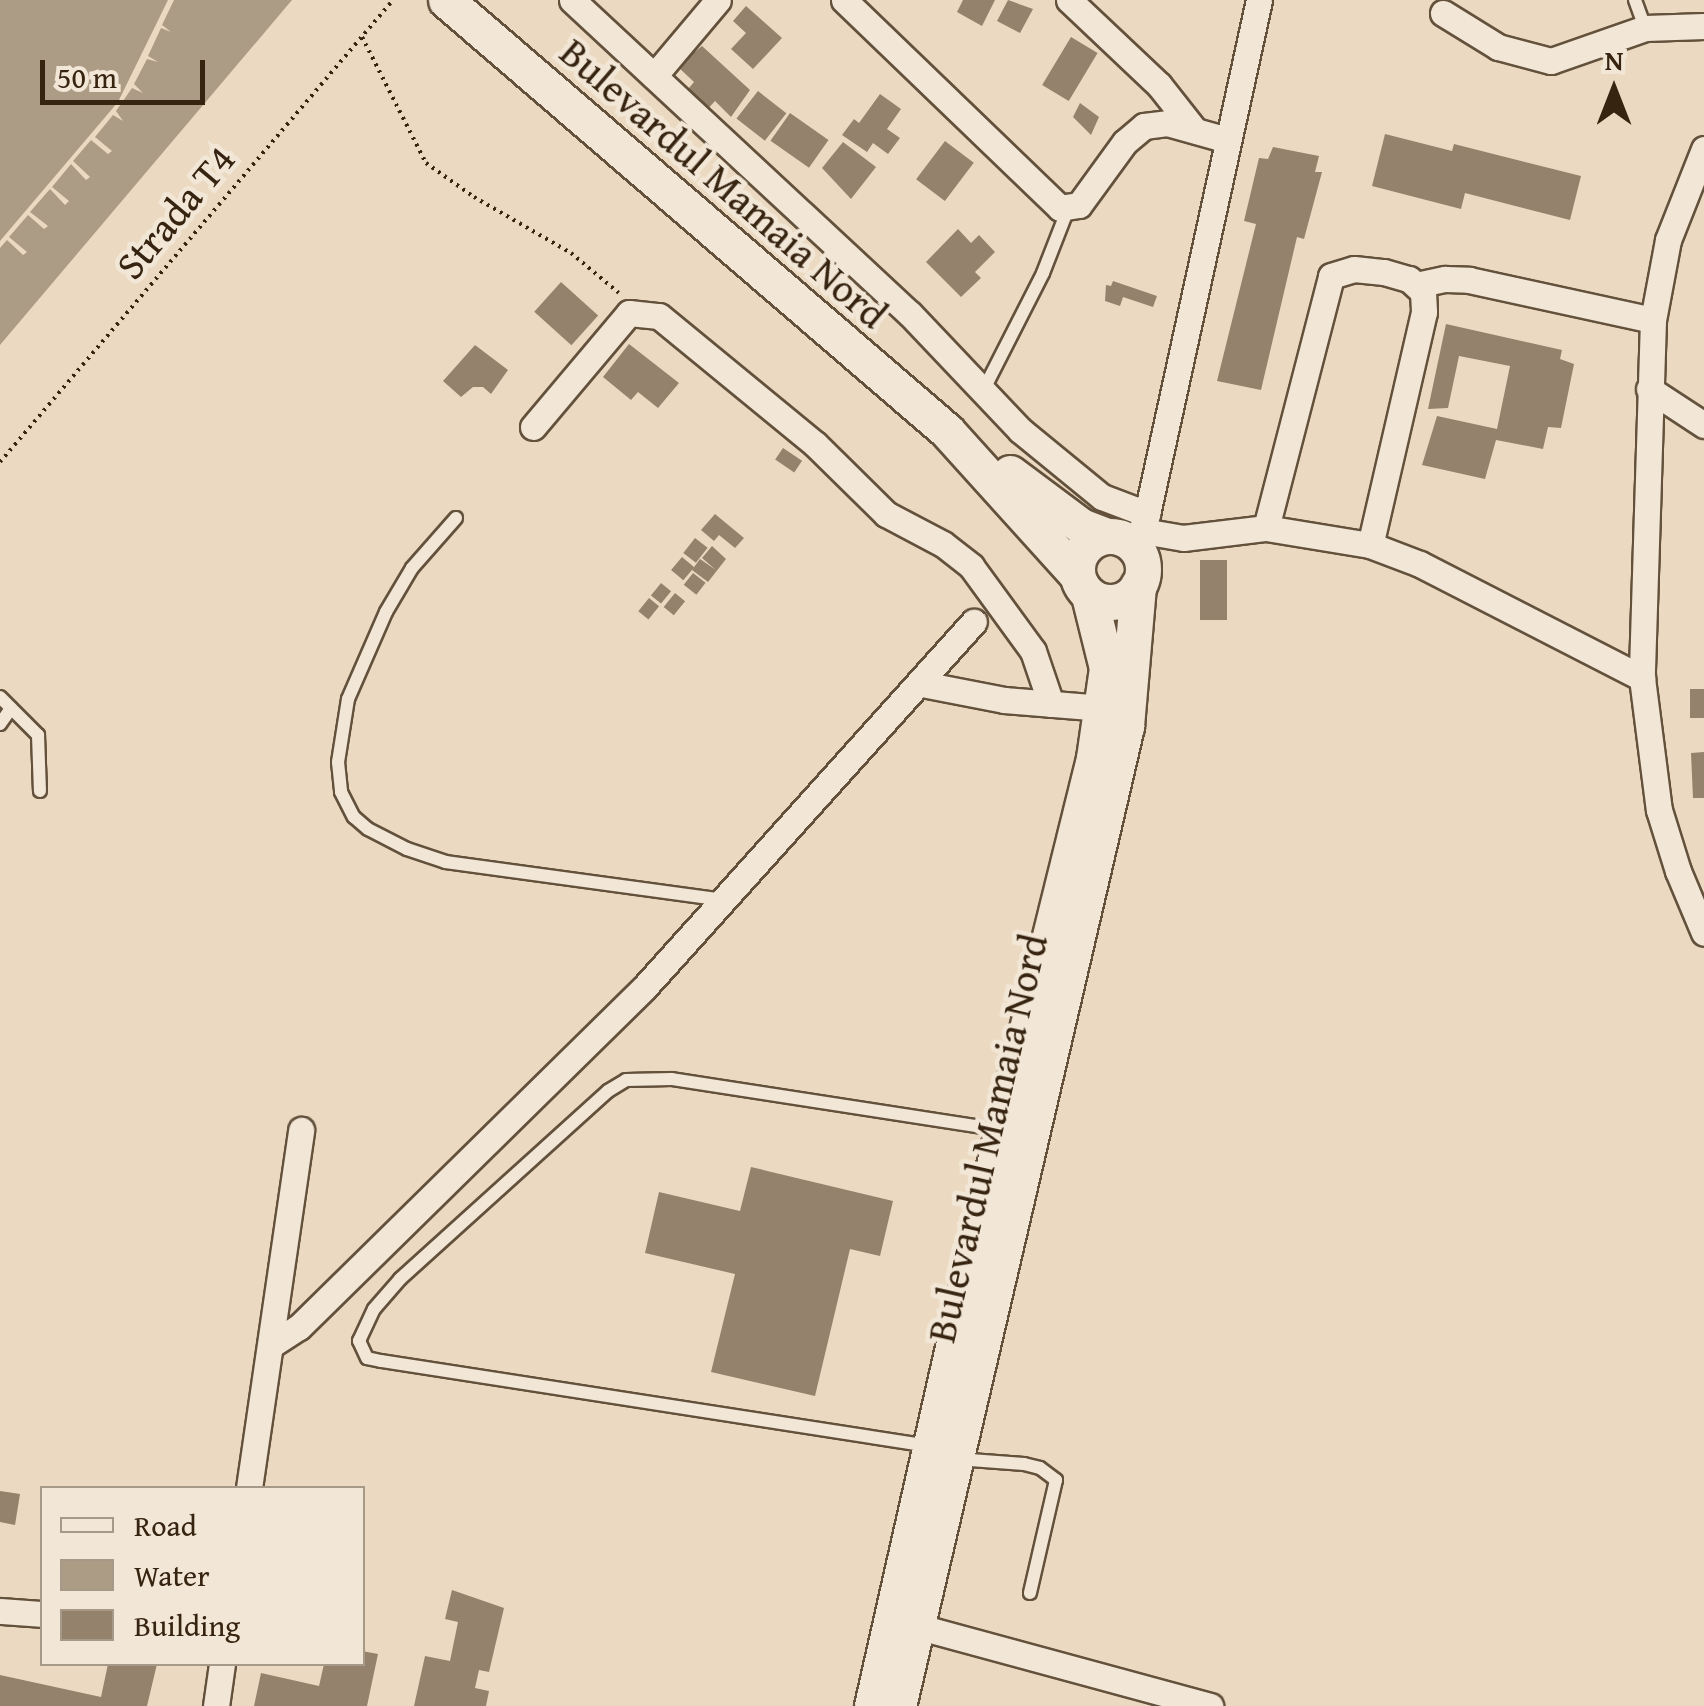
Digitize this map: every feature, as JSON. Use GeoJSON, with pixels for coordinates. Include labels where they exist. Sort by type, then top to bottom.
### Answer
{"type":"FeatureCollection","features":[{"type":"Feature","properties":{"kind":"main road","name":"Bulevardul Mamaia Nord"},"geometry":{"type":"LineString","coordinates":[[458,11],[947,432],[1083,585],[1106,654],[1104,708],[1002,1130],[943,1452],[916,1626],[898,1706]]}},
{"type":"Feature","properties":{"kind":"main road","name":"Bulevardul Mamaia Nord"},"geometry":{"type":"LineString","coordinates":[[947,432],[984,453],[1081,526],[1133,532]]}},
{"type":"Feature","properties":{"kind":"main road"},"geometry":{"type":"LineString","coordinates":[[1133,532],[1144,566],[1138,586],[1131,595],[1110,602],[1083,585],[1079,555],[1085,546],[1133,532]]}},
{"type":"Feature","properties":{"kind":"main road","name":"Bulevardul Mamaia Nord"},"geometry":{"type":"LineString","coordinates":[[872,1706],[1050,1068],[1126,726],[1138,586]]}},
{"type":"Feature","properties":{"kind":"street"},"geometry":{"type":"LineString","coordinates":[[572,0],[910,314],[1068,473],[1102,496],[1133,532],[1183,538],[1266,528],[1370,545],[1420,564],[1642,678]]}},
{"type":"Feature","properties":{"kind":"street"},"geometry":{"type":"LineString","coordinates":[[654,76],[718,0]]}},
{"type":"Feature","properties":{"kind":"street"},"geometry":{"type":"LineString","coordinates":[[844,0],[1060,208],[1079,205],[1125,142],[1144,126],[1167,123],[1228,140]]}},
{"type":"Feature","properties":{"kind":"street"},"geometry":{"type":"LineString","coordinates":[[1069,0],[1159,85],[1193,128]]}},
{"type":"Feature","properties":{"kind":"street"},"geometry":{"type":"LineString","coordinates":[[1133,532],[1259,0]]}},
{"type":"Feature","properties":{"kind":"street"},"geometry":{"type":"LineString","coordinates":[[1443,13],[1467,32],[1515,55],[1551,61],[1645,28],[1704,26]]}},
{"type":"Feature","properties":{"kind":"street"},"geometry":{"type":"LineString","coordinates":[[1704,150],[1668,240],[1653,320],[1642,678],[1660,810],[1678,871],[1704,933]]}},
{"type":"Feature","properties":{"kind":"street"},"geometry":{"type":"LineString","coordinates":[[1266,528],[1330,276],[1354,269],[1384,272],[1416,285],[1423,292],[1424,312],[1370,545]]}},
{"type":"Feature","properties":{"kind":"street"},"geometry":{"type":"LineString","coordinates":[[1416,285],[1446,279],[1469,280],[1653,320]]}},
{"type":"Feature","properties":{"kind":"street"},"geometry":{"type":"LineString","coordinates":[[533,427],[630,314],[659,316],[780,415],[886,514],[943,544],[972,566],[1033,652],[1052,704]]}},
{"type":"Feature","properties":{"kind":"street"},"geometry":{"type":"LineString","coordinates":[[1649,389],[1704,425]]}},
{"type":"Feature","properties":{"kind":"street"},"geometry":{"type":"LineString","coordinates":[[270,1345],[300,1327],[644,988],[974,622]]}},
{"type":"Feature","properties":{"kind":"street"},"geometry":{"type":"LineString","coordinates":[[922,684],[1104,708]]}},
{"type":"Feature","properties":{"kind":"street"},"geometry":{"type":"LineString","coordinates":[[248,1486],[301,1130]]}},
{"type":"Feature","properties":{"kind":"street"},"geometry":{"type":"LineString","coordinates":[[0,1611],[40,1614]]}},
{"type":"Feature","properties":{"kind":"street"},"geometry":{"type":"LineString","coordinates":[[916,1626],[1210,1706]]}},
{"type":"Feature","properties":{"kind":"street"},"geometry":{"type":"LineString","coordinates":[[216,1706],[222,1666]]}},
{"type":"Feature","properties":{"kind":"lane"},"geometry":{"type":"LineString","coordinates":[[1636,0],[1645,28]]}},
{"type":"Feature","properties":{"kind":"lane"},"geometry":{"type":"LineString","coordinates":[[983,391],[1043,272],[1068,209]]}},
{"type":"Feature","properties":{"kind":"lane"},"geometry":{"type":"LineString","coordinates":[[456,518],[412,568],[386,612],[348,699],[338,762],[342,792],[354,816],[368,829],[407,849],[446,862],[723,900]]}},
{"type":"Feature","properties":{"kind":"lane"},"geometry":{"type":"LineString","coordinates":[[0,697],[38,736],[40,791]]}},
{"type":"Feature","properties":{"kind":"lane"},"geometry":{"type":"LineString","coordinates":[[0,724],[11,708]]}},
{"type":"Feature","properties":{"kind":"lane"},"geometry":{"type":"LineString","coordinates":[[1002,1130],[672,1079],[626,1080],[608,1090],[400,1280],[374,1309],[359,1341],[367,1358],[381,1361],[1040,1468],[1056,1480],[1030,1593]]}},
{"type":"Feature","properties":{"kind":"path","name":"Strada T4"},"geometry":{"type":"LineString","coordinates":[[0,462],[393,0]]}},
{"type":"Feature","properties":{"kind":"path"},"geometry":{"type":"LineString","coordinates":[[360,35],[426,162],[474,197],[571,253],[642,312]]}},
{"type":"Feature","properties":{"kind":"water"},"geometry":{"type":"Polygon","coordinates":[[[0,0],[168,0],[118,102],[0,241],[0,0]]]}},
{"type":"Feature","properties":{"kind":"water"},"geometry":{"type":"Polygon","coordinates":[[[174,0],[292,0],[0,345],[0,248],[7,240],[23,255],[27,252],[9,237],[28,215],[44,229],[48,226],[30,212],[50,189],[65,205],[69,201],[52,187],[71,164],[86,180],[90,177],[73,161],[91,140],[108,154],[112,151],[95,137],[113,115],[123,121],[116,111],[132,88],[143,93],[134,84],[147,59],[158,62],[148,56],[161,28],[171,32],[162,25],[174,0]]]}},
{"type":"Feature","properties":{"kind":"building"},"geometry":{"type":"Polygon","coordinates":[[[963,0],[995,0],[982,26],[957,12],[963,0]]]}},
{"type":"Feature","properties":{"kind":"building"},"geometry":{"type":"Polygon","coordinates":[[[1008,0],[1033,9],[1020,33],[997,21],[1008,0]]]}},
{"type":"Feature","properties":{"kind":"building"},"geometry":{"type":"Polygon","coordinates":[[[746,6],[782,38],[753,69],[731,49],[746,33],[733,21],[746,6]]]}},
{"type":"Feature","properties":{"kind":"building"},"geometry":{"type":"Polygon","coordinates":[[[1071,37],[1098,53],[1069,101],[1042,85],[1071,37]]]}},
{"type":"Feature","properties":{"kind":"building"},"geometry":{"type":"Polygon","coordinates":[[[702,46],[750,90],[731,117],[715,101],[704,113],[684,94],[694,82],[677,66],[702,46]]]}},
{"type":"Feature","properties":{"kind":"building"},"geometry":{"type":"Polygon","coordinates":[[[758,91],[786,113],[765,141],[736,119],[758,91]]]}},
{"type":"Feature","properties":{"kind":"building"},"geometry":{"type":"Polygon","coordinates":[[[880,94],[901,109],[887,129],[900,138],[888,154],[873,143],[867,152],[842,135],[854,119],[859,123],[880,94]]]}},
{"type":"Feature","properties":{"kind":"building"},"geometry":{"type":"Polygon","coordinates":[[[1080,103],[1099,117],[1091,135],[1073,117],[1080,103]]]}},
{"type":"Feature","properties":{"kind":"building"},"geometry":{"type":"Polygon","coordinates":[[[790,113],[829,140],[809,168],[770,141],[790,113]]]}},
{"type":"Feature","properties":{"kind":"building"},"geometry":{"type":"Polygon","coordinates":[[[1385,134],[1452,151],[1454,144],[1581,176],[1570,220],[1465,193],[1461,209],[1372,186],[1385,134]]]}},
{"type":"Feature","properties":{"kind":"building"},"geometry":{"type":"Polygon","coordinates":[[[945,141],[974,163],[945,201],[916,179],[945,141]]]}},
{"type":"Feature","properties":{"kind":"building"},"geometry":{"type":"Polygon","coordinates":[[[843,142],[876,167],[851,199],[822,168],[843,142]]]}},
{"type":"Feature","properties":{"kind":"building"},"geometry":{"type":"Polygon","coordinates":[[[1273,147],[1319,156],[1315,172],[1322,172],[1304,239],[1297,237],[1261,390],[1217,381],[1256,224],[1244,221],[1259,158],[1268,159],[1273,147]]]}},
{"type":"Feature","properties":{"kind":"building"},"geometry":{"type":"Polygon","coordinates":[[[958,229],[971,243],[979,235],[995,252],[975,272],[981,278],[961,297],[926,262],[958,229]]]}},
{"type":"Feature","properties":{"kind":"building"},"geometry":{"type":"Polygon","coordinates":[[[1113,281],[1157,296],[1153,307],[1123,297],[1120,306],[1105,301],[1106,285],[1111,286],[1113,281]]]}},
{"type":"Feature","properties":{"kind":"building"},"geometry":{"type":"Polygon","coordinates":[[[561,282],[598,315],[571,345],[534,312],[561,282]]]}},
{"type":"Feature","properties":{"kind":"building"},"geometry":{"type":"Polygon","coordinates":[[[1446,324],[1562,350],[1560,359],[1574,364],[1561,428],[1548,427],[1543,449],[1496,440],[1485,479],[1422,465],[1437,416],[1497,429],[1510,366],[1459,356],[1448,408],[1428,409],[1446,324]]]}},
{"type":"Feature","properties":{"kind":"building"},"geometry":{"type":"Polygon","coordinates":[[[629,344],[679,383],[658,408],[638,392],[631,400],[603,377],[629,344]]]}},
{"type":"Feature","properties":{"kind":"building"},"geometry":{"type":"Polygon","coordinates":[[[475,345],[508,370],[491,394],[483,387],[473,387],[461,397],[443,381],[475,345]]]}},
{"type":"Feature","properties":{"kind":"building"},"geometry":{"type":"Polygon","coordinates":[[[783,448],[802,461],[794,472],[775,460],[783,448]]]}},
{"type":"Feature","properties":{"kind":"building"},"geometry":{"type":"Polygon","coordinates":[[[715,514],[744,538],[735,548],[719,535],[714,541],[701,530],[715,514]]]}},
{"type":"Feature","properties":{"kind":"building"},"geometry":{"type":"Polygon","coordinates":[[[695,538],[708,548],[696,563],[683,553],[695,538]]]}},
{"type":"Feature","properties":{"kind":"building"},"geometry":{"type":"Polygon","coordinates":[[[712,546],[726,559],[708,582],[692,570],[700,559],[716,570],[702,558],[712,546]]]}},
{"type":"Feature","properties":{"kind":"building"},"geometry":{"type":"Polygon","coordinates":[[[682,557],[694,567],[683,580],[671,570],[682,557]]]}},
{"type":"Feature","properties":{"kind":"building"},"geometry":{"type":"Polygon","coordinates":[[[1200,560],[1227,560],[1227,620],[1200,620],[1200,560]]]}},
{"type":"Feature","properties":{"kind":"building"},"geometry":{"type":"Polygon","coordinates":[[[693,573],[706,583],[696,595],[684,585],[693,573]]]}},
{"type":"Feature","properties":{"kind":"building"},"geometry":{"type":"Polygon","coordinates":[[[661,583],[671,591],[661,604],[651,595],[661,583]]]}},
{"type":"Feature","properties":{"kind":"building"},"geometry":{"type":"Polygon","coordinates":[[[675,593],[685,601],[674,615],[664,607],[675,593]]]}},
{"type":"Feature","properties":{"kind":"building"},"geometry":{"type":"Polygon","coordinates":[[[649,598],[659,606],[648,619],[638,611],[649,598]]]}},
{"type":"Feature","properties":{"kind":"building"},"geometry":{"type":"Polygon","coordinates":[[[1690,689],[1704,689],[1704,718],[1690,718],[1690,689]]]}},
{"type":"Feature","properties":{"kind":"building"},"geometry":{"type":"Polygon","coordinates":[[[1704,752],[1704,798],[1693,798],[1691,753],[1704,752]]]}},
{"type":"Feature","properties":{"kind":"building"},"geometry":{"type":"Polygon","coordinates":[[[751,1167],[893,1201],[880,1256],[850,1249],[815,1396],[711,1372],[735,1274],[645,1253],[659,1192],[740,1211],[751,1167]]]}},
{"type":"Feature","properties":{"kind":"building"},"geometry":{"type":"Polygon","coordinates":[[[0,1491],[20,1494],[15,1525],[0,1522],[0,1491]]]}},
{"type":"Feature","properties":{"kind":"building"},"geometry":{"type":"Polygon","coordinates":[[[452,1590],[504,1608],[489,1672],[479,1670],[475,1688],[489,1691],[486,1706],[414,1706],[425,1656],[450,1661],[458,1622],[445,1619],[452,1590]]]}},
{"type":"Feature","properties":{"kind":"building"},"geometry":{"type":"Polygon","coordinates":[[[365,1652],[378,1654],[367,1706],[254,1706],[261,1673],[319,1686],[324,1666],[365,1666],[365,1652]]]}},
{"type":"Feature","properties":{"kind":"building"},"geometry":{"type":"Polygon","coordinates":[[[108,1666],[157,1666],[147,1706],[0,1706],[0,1675],[101,1697],[108,1666]]]}}]}
